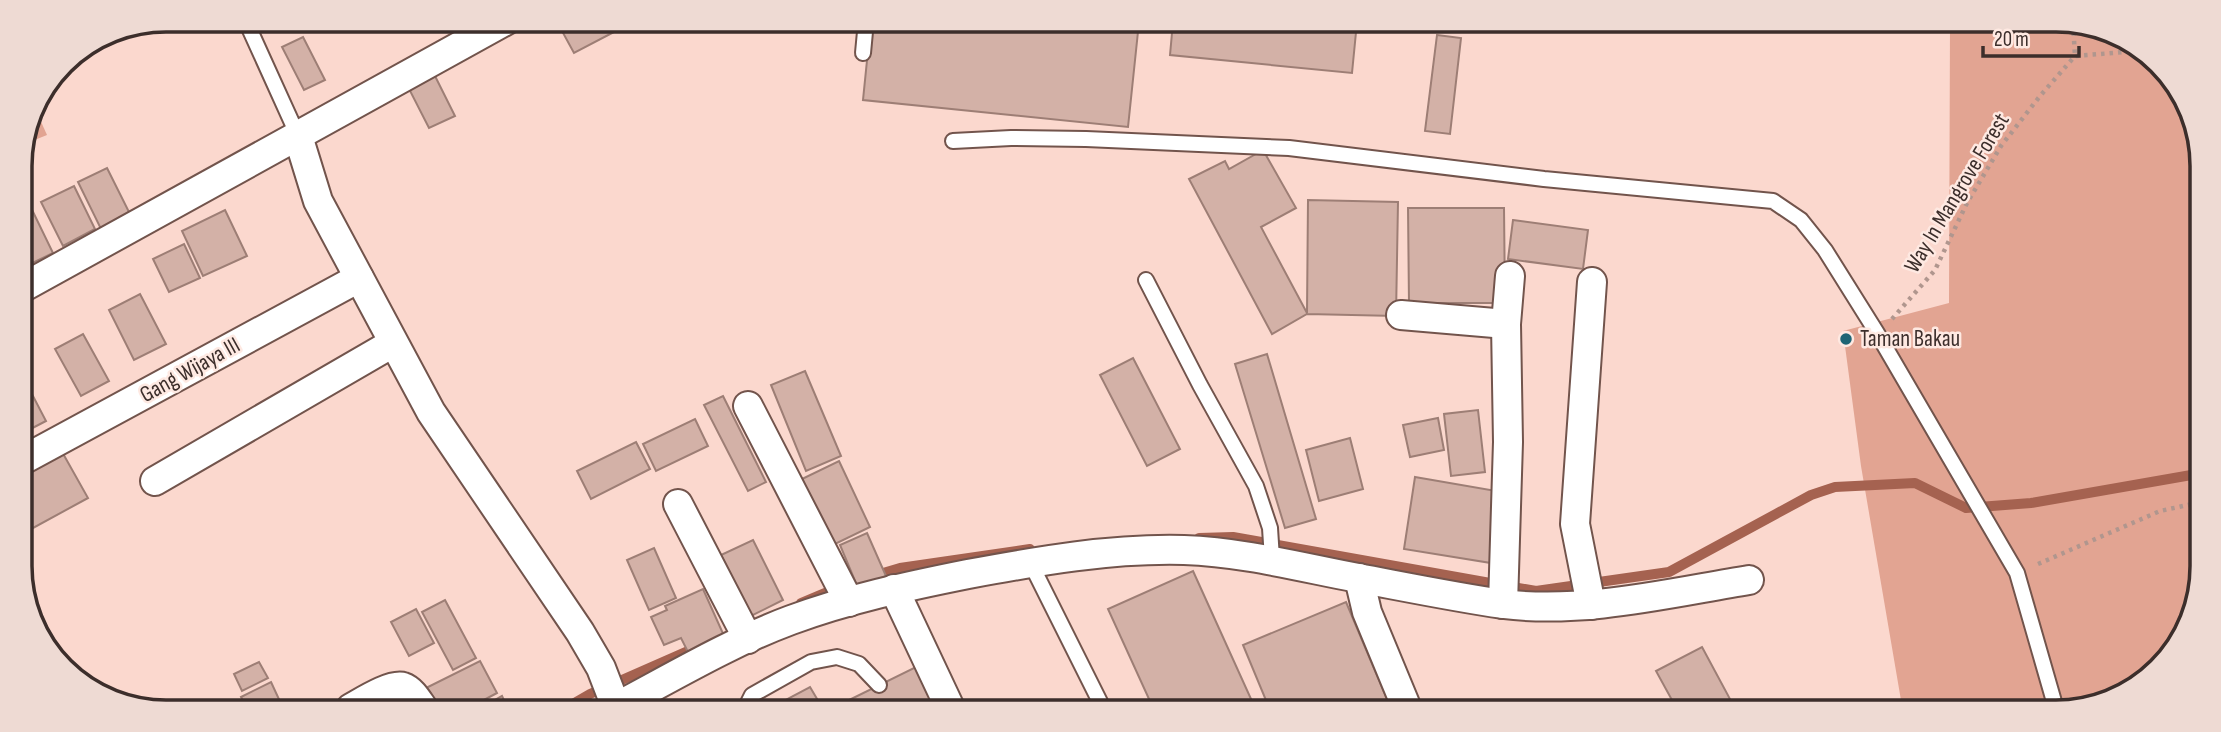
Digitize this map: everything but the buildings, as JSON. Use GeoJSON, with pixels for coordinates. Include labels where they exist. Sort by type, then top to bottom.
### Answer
{"type":"FeatureCollection","features":[{"type":"Feature","properties":{"kind":"street"},"geometry":{"type":"LineString","coordinates":[[32,282],[485,32]]}},
{"type":"Feature","properties":{"kind":"street"},"geometry":{"type":"LineString","coordinates":[[298,136],[318,201],[431,412],[537,566],[610,693],[791,620],[894,589],[1030,562],[1147,550],[1214,552],[1272,559],[1503,604],[1541,606],[1591,605],[1749,580]]}},
{"type":"Feature","properties":{"kind":"street"},"geometry":{"type":"LineString","coordinates":[[1503,604],[1508,442],[1506,324],[1510,276]]}},
{"type":"Feature","properties":{"kind":"street","name":"Gang Wijaya III"},"geometry":{"type":"LineString","coordinates":[[32,455],[359,278]]}},
{"type":"Feature","properties":{"kind":"street"},"geometry":{"type":"LineString","coordinates":[[1591,605],[1575,524],[1592,282]]}},
{"type":"Feature","properties":{"kind":"street"},"geometry":{"type":"LineString","coordinates":[[1401,315],[1506,324]]}},
{"type":"Feature","properties":{"kind":"street"},"geometry":{"type":"LineString","coordinates":[[155,481],[393,343]]}},
{"type":"Feature","properties":{"kind":"street"},"geometry":{"type":"LineString","coordinates":[[748,407],[849,602]]}},
{"type":"Feature","properties":{"kind":"street"},"geometry":{"type":"LineString","coordinates":[[678,503],[748,639]]}},
{"type":"Feature","properties":{"kind":"street"},"geometry":{"type":"LineString","coordinates":[[1359,578],[1367,612],[1403,700]]}},
{"type":"Feature","properties":{"kind":"street"},"geometry":{"type":"LineString","coordinates":[[894,589],[946,700]]}},
{"type":"Feature","properties":{"kind":"street"},"geometry":{"type":"LineString","coordinates":[[367,700],[393,687],[403,687],[417,700]]}},
{"type":"Feature","properties":{"kind":"lane"},"geometry":{"type":"LineString","coordinates":[[251,32],[298,136]]}},
{"type":"Feature","properties":{"kind":"lane"},"geometry":{"type":"LineString","coordinates":[[863,53],[865,32]]}},
{"type":"Feature","properties":{"kind":"lane"},"geometry":{"type":"LineString","coordinates":[[953,141],[1086,138],[1289,148],[1773,201],[1801,220],[1825,250],[1877,333],[2017,573],[2054,700]]}},
{"type":"Feature","properties":{"kind":"lane"},"geometry":{"type":"LineString","coordinates":[[1146,280],[1256,486],[1270,528],[1272,559]]}},
{"type":"Feature","properties":{"kind":"lane"},"geometry":{"type":"LineString","coordinates":[[1030,562],[1099,700]]}},
{"type":"Feature","properties":{"kind":"lane"},"geometry":{"type":"LineString","coordinates":[[750,700],[752,695],[811,662],[837,657],[859,664],[879,685]]}},
{"type":"Feature","properties":{"kind":"path"},"geometry":{"type":"LineString","coordinates":[[2074,33],[2075,56],[2127,52]]}},
{"type":"Feature","properties":{"kind":"path","name":"Way In Mangrove Forest"},"geometry":{"type":"LineString","coordinates":[[1896,314],[1935,270],[1967,203],[2001,146],[2075,56]]}},
{"type":"Feature","properties":{"kind":"path"},"geometry":{"type":"LineString","coordinates":[[2017,573],[2160,511],[2190,505]]}},
{"type":"Feature","properties":{"kind":"shaded area"},"geometry":{"type":"Polygon","coordinates":[[[1950,32],[2073,33],[2107,42],[2137,59],[2156,77],[2176,106],[2187,139],[2190,165],[2190,567],[2185,601],[2167,641],[2137,673],[2107,690],[2082,698],[2064,700],[1901,700],[1861,466],[1843,331],[1949,303],[1950,32]]]}},
{"type":"Feature","properties":{"kind":"shaded area"},"geometry":{"type":"Polygon","coordinates":[[[40,119],[47,135],[34,140],[40,119]]]}},
{"type":"Feature","properties":{"kind":"waterway"},"geometry":{"type":"LineString","coordinates":[[1199,538],[1233,537],[1536,591],[1669,572],[1811,495],[1835,487],[1915,483],[1966,508],[2031,503],[2190,475]]}},
{"type":"Feature","properties":{"kind":"waterway"},"geometry":{"type":"LineString","coordinates":[[873,576],[900,568],[1030,549]]}},
{"type":"Feature","properties":{"kind":"waterway"},"geometry":{"type":"LineString","coordinates":[[801,603],[839,587]]}},
{"type":"Feature","properties":{"kind":"waterway"},"geometry":{"type":"LineString","coordinates":[[580,700],[697,647]]}},
{"type":"Feature","properties":{"kind":"place","name":"Taman Bakau"},"geometry":{"type":"Point","coordinates":[1846,339]}}]}
